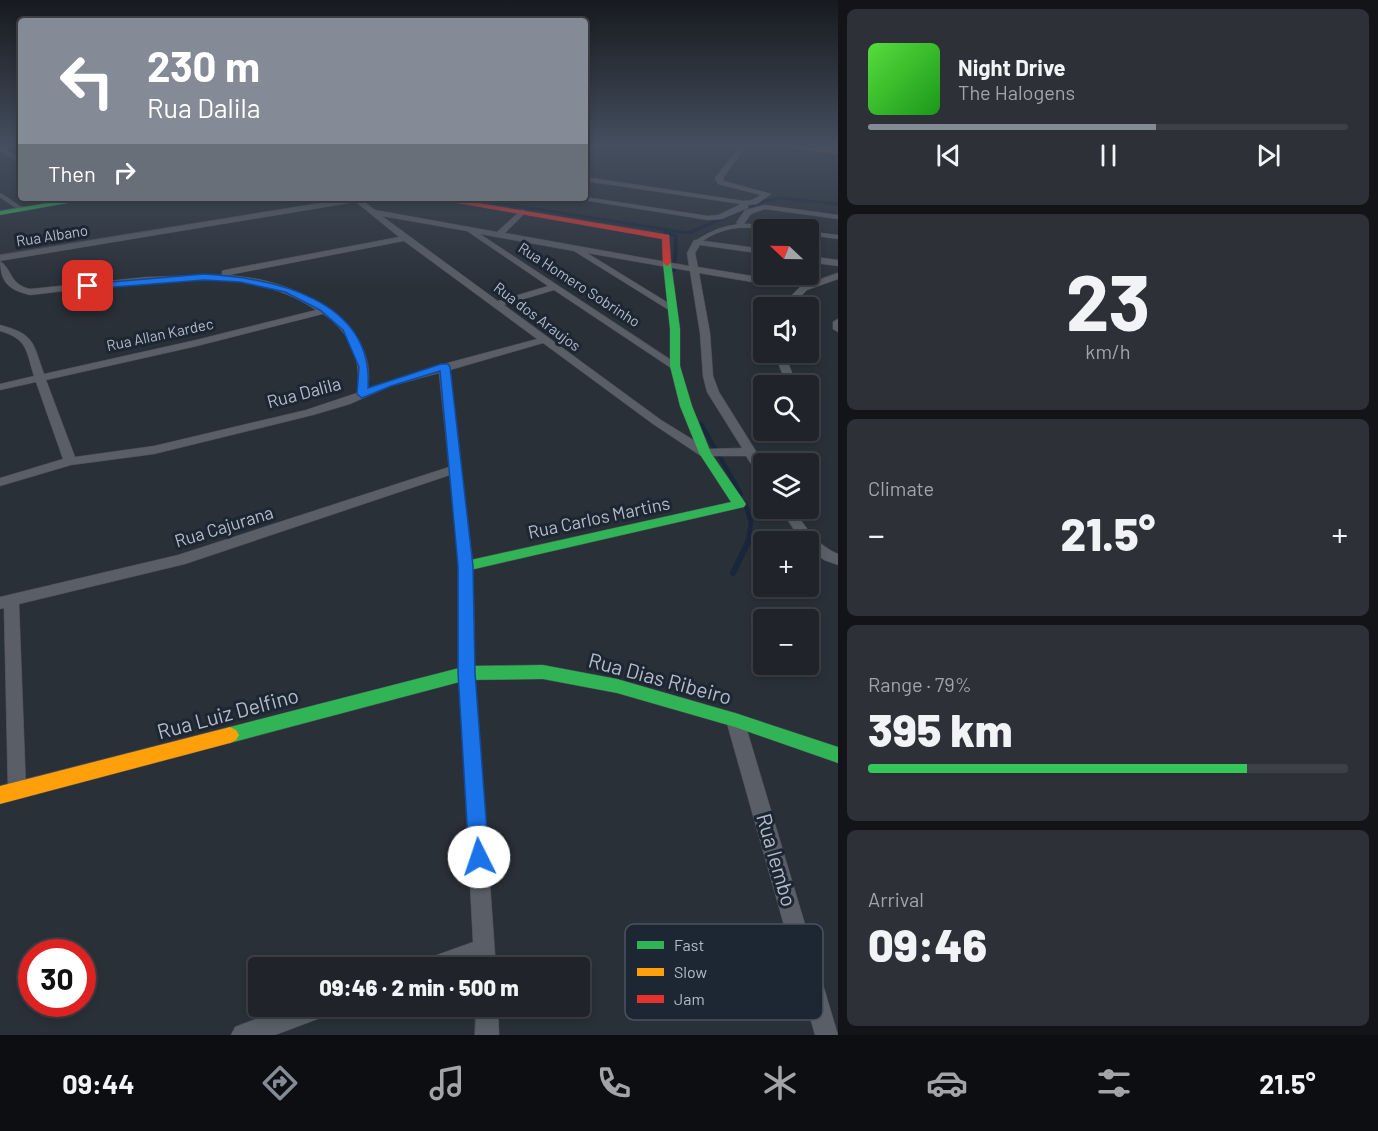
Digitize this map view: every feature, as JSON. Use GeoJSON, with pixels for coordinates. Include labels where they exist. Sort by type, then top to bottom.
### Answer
{"type":"FeatureCollection","features":[{"type":"Feature","properties":{"kind":"street"},"geometry":{"type":"LineString","coordinates":[[682,193],[744,203],[754,202],[767,194],[764,193]]}},
{"type":"Feature","properties":{"kind":"street"},"geometry":{"type":"LineString","coordinates":[[588,200],[708,218],[719,217],[745,206],[744,203]]}},
{"type":"Feature","properties":{"kind":"street"},"geometry":{"type":"LineString","coordinates":[[0,213],[69,201]]}},
{"type":"Feature","properties":{"kind":"street","name":"Rua Albano"},"geometry":{"type":"LineString","coordinates":[[0,258],[344,201]]}},
{"type":"Feature","properties":{"kind":"street","name":"Rua dos Araujos"},"geometry":{"type":"LineString","coordinates":[[359,201],[641,412],[710,453]]}},
{"type":"Feature","properties":{"kind":"street"},"geometry":{"type":"LineString","coordinates":[[453,201],[666,237],[675,329],[675,366],[686,406],[710,453],[745,452]]}},
{"type":"Feature","properties":{"kind":"street"},"geometry":{"type":"LineString","coordinates":[[740,223],[748,212],[765,207],[838,217]]}},
{"type":"Feature","properties":{"kind":"street"},"geometry":{"type":"LineString","coordinates":[[373,212],[753,280]]}},
{"type":"Feature","properties":{"kind":"street"},"geometry":{"type":"LineString","coordinates":[[499,234],[521,212]]}},
{"type":"Feature","properties":{"kind":"street","name":"Rua Homero Sobrinho"},"geometry":{"type":"LineString","coordinates":[[466,228],[675,366]]}},
{"type":"Feature","properties":{"kind":"street"},"geometry":{"type":"LineString","coordinates":[[204,277],[406,238]]}},
{"type":"Feature","properties":{"kind":"street"},"geometry":{"type":"LineString","coordinates":[[753,250],[697,242],[691,253],[708,376],[713,392],[745,452],[753,462]]}},
{"type":"Feature","properties":{"kind":"street"},"geometry":{"type":"LineString","coordinates":[[571,247],[672,309]]}},
{"type":"Feature","properties":{"kind":"street"},"geometry":{"type":"LineString","coordinates":[[819,260],[838,263]]}},
{"type":"Feature","properties":{"kind":"street"},"geometry":{"type":"LineString","coordinates":[[0,263],[7,281],[12,286],[30,292],[204,277],[240,279],[277,287],[306,297],[348,329],[364,367],[362,394]]}},
{"type":"Feature","properties":{"kind":"street"},"geometry":{"type":"LineString","coordinates":[[795,297],[804,288],[838,276]]}},
{"type":"Feature","properties":{"kind":"street"},"geometry":{"type":"LineString","coordinates":[[495,305],[556,287]]}},
{"type":"Feature","properties":{"kind":"street","name":"Rua Allan Kardec"},"geometry":{"type":"LineString","coordinates":[[0,387],[197,343],[326,310]]}},
{"type":"Feature","properties":{"kind":"street"},"geometry":{"type":"LineString","coordinates":[[838,322],[838,329]]}},
{"type":"Feature","properties":{"kind":"street"},"geometry":{"type":"LineString","coordinates":[[0,328],[16,333],[27,340],[70,461]]}},
{"type":"Feature","properties":{"kind":"street","name":"Rua Dalila"},"geometry":{"type":"LineString","coordinates":[[0,482],[70,461],[154,450],[309,413],[387,384],[543,340]]}},
{"type":"Feature","properties":{"kind":"street"},"geometry":{"type":"LineString","coordinates":[[444,367],[466,566],[467,673],[485,957]]}},
{"type":"Feature","properties":{"kind":"street","name":"Rua Carlos Martins"},"geometry":{"type":"LineString","coordinates":[[466,566],[739,504],[710,453]]}},
{"type":"Feature","properties":{"kind":"street","name":"Rua Cajurana"},"geometry":{"type":"LineString","coordinates":[[6,602],[180,560],[455,469]]}},
{"type":"Feature","properties":{"kind":"street"},"geometry":{"type":"LineString","coordinates":[[794,519],[813,545],[831,558],[838,560]]}},
{"type":"Feature","properties":{"kind":"street"},"geometry":{"type":"LineString","coordinates":[[6,602],[8,792]]}},
{"type":"Feature","properties":{"kind":"street","name":"Rua Dias Ribeiro"},"geometry":{"type":"LineString","coordinates":[[467,673],[543,672],[617,686],[735,720],[838,755]]}},
{"type":"Feature","properties":{"kind":"street","name":"Rua Luiz Delfino"},"geometry":{"type":"LineString","coordinates":[[8,792],[467,673]]}},
{"type":"Feature","properties":{"kind":"street","name":"Rua Iembo"},"geometry":{"type":"LineString","coordinates":[[735,720],[795,924]]}},
{"type":"Feature","properties":{"kind":"street"},"geometry":{"type":"LineString","coordinates":[[243,1035],[293,1017]]}},
{"type":"Feature","properties":{"kind":"street"},"geometry":{"type":"LineString","coordinates":[[486,1017],[487,1035]]}},
{"type":"Feature","properties":{"kind":"street","name":"Rua Iembo"},"geometry":{"type":"LineString","coordinates":[[823,1020],[827,1035]]}},
{"type":"Feature","properties":{"kind":"lane"},"geometry":{"type":"LineString","coordinates":[[0,195],[21,209]]}},
{"type":"Feature","properties":{"kind":"lane"},"geometry":{"type":"LineString","coordinates":[[697,242],[719,228],[740,223],[753,225]]}},
{"type":"Feature","properties":{"kind":"lane"},"geometry":{"type":"LineString","coordinates":[[819,234],[838,237]]}},
{"type":"Feature","properties":{"kind":"waterway"},"geometry":{"type":"LineString","coordinates":[[486,201],[688,233],[765,201],[780,198],[838,204]]}},
{"type":"Feature","properties":{"kind":"waterway"},"geometry":{"type":"LineString","coordinates":[[665,232],[676,236],[675,246]]}},
{"type":"Feature","properties":{"kind":"waterway"},"geometry":{"type":"LineString","coordinates":[[674,270],[676,244]]}},
{"type":"Feature","properties":{"kind":"waterway"},"geometry":{"type":"LineString","coordinates":[[701,424],[741,494]]}},
{"type":"Feature","properties":{"kind":"waterway"},"geometry":{"type":"LineString","coordinates":[[745,503],[751,522],[748,542]]}},
{"type":"Feature","properties":{"kind":"waterway"},"geometry":{"type":"LineString","coordinates":[[733,573],[749,540]]}},
{"type":"Feature","properties":{"kind":"traffic: fast"},"geometry":{"type":"LineString","coordinates":[[0,213],[74,201]]}},
{"type":"Feature","properties":{"kind":"traffic: fast"},"geometry":{"type":"LineString","coordinates":[[466,566],[739,504],[705,453],[686,406],[675,366],[675,329],[667,263]]}},
{"type":"Feature","properties":{"kind":"traffic: fast"},"geometry":{"type":"LineString","coordinates":[[230,735],[467,673],[543,672],[617,686],[735,720],[838,755]]}},
{"type":"Feature","properties":{"kind":"traffic: slow"},"geometry":{"type":"LineString","coordinates":[[0,795],[230,735]]}},
{"type":"Feature","properties":{"kind":"traffic: jam"},"geometry":{"type":"LineString","coordinates":[[452,201],[666,237],[667,263]]}},
{"type":"Feature","properties":{"kind":"route"},"geometry":{"type":"LineString","coordinates":[[88,286],[204,277],[240,279],[266,284],[306,297],[348,329],[364,367],[362,394],[444,367],[466,566],[467,673],[479,857]]}}]}
